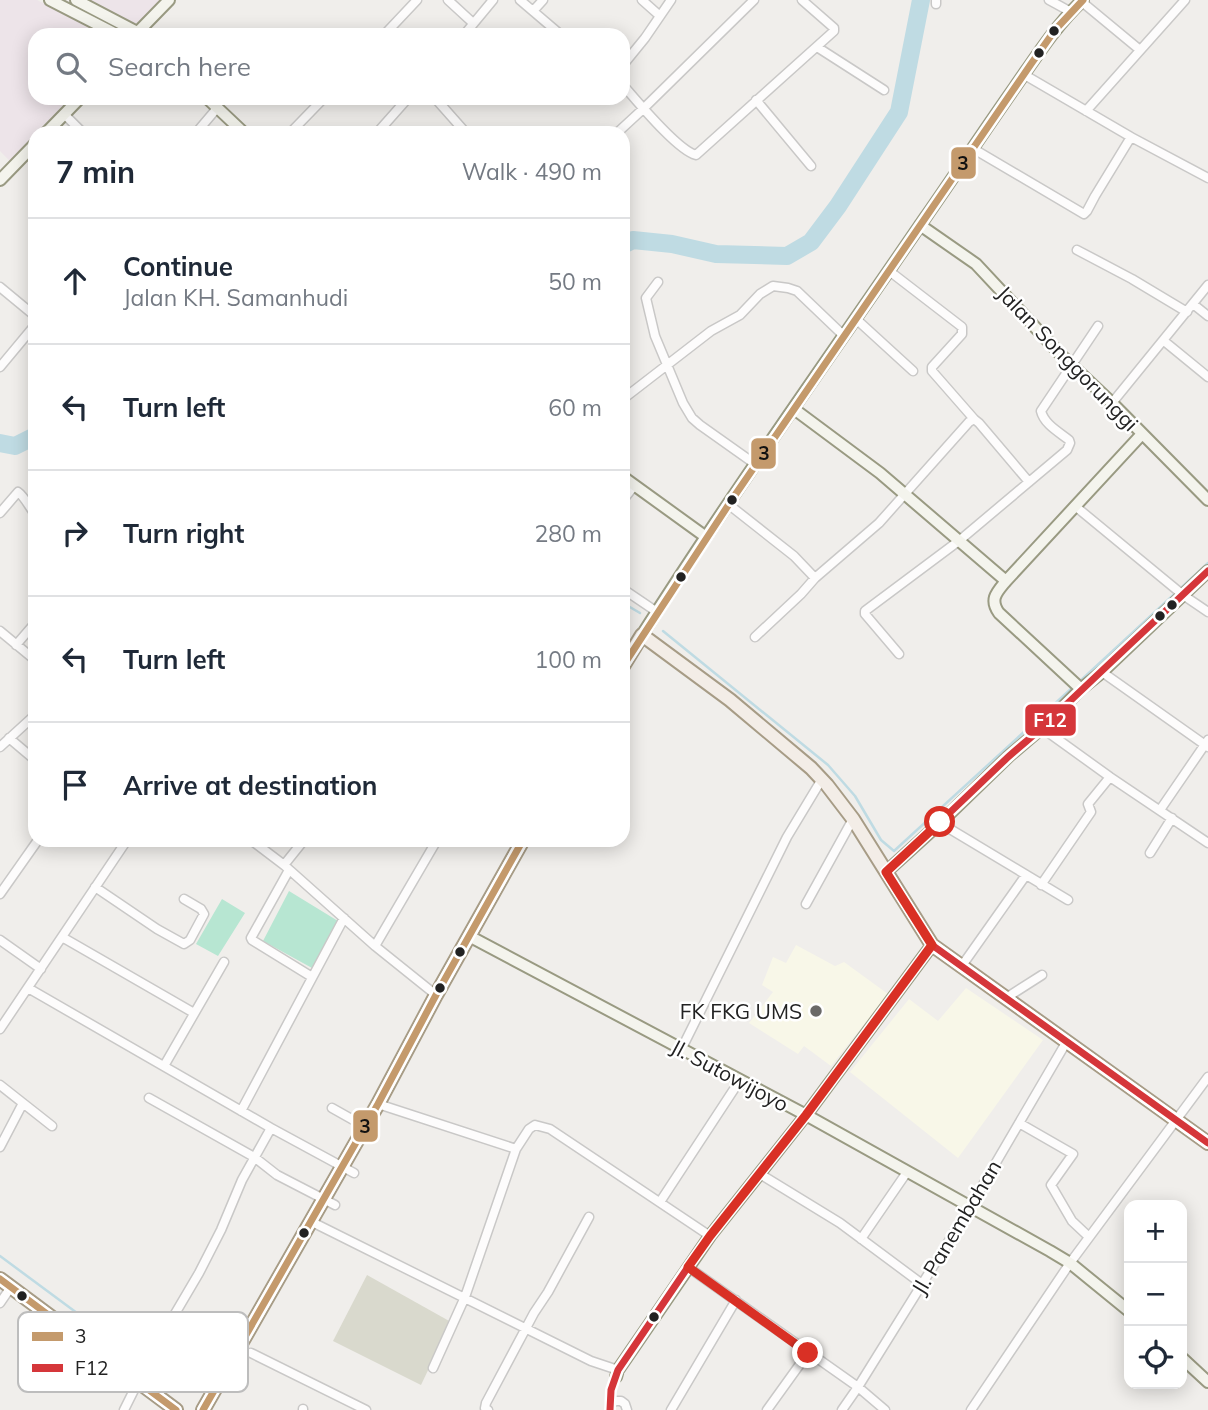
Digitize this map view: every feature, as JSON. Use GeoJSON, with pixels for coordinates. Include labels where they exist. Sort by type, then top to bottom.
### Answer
{"type":"FeatureCollection","features":[{"type":"Feature","properties":{"kind":"main road"},"geometry":{"type":"LineString","coordinates":[[76,0],[126,28]]}},
{"type":"Feature","properties":{"kind":"main road"},"geometry":{"type":"LineString","coordinates":[[143,28],[169,0]]}},
{"type":"Feature","properties":{"kind":"main road"},"geometry":{"type":"LineString","coordinates":[[54,1],[98,28]]}},
{"type":"Feature","properties":{"kind":"main road"},"geometry":{"type":"LineString","coordinates":[[630,655],[755,464],[1023,74],[1057,28],[1082,1]]}},
{"type":"Feature","properties":{"kind":"main road"},"geometry":{"type":"LineString","coordinates":[[53,126],[73,105]]}},
{"type":"Feature","properties":{"kind":"main road"},"geometry":{"type":"LineString","coordinates":[[216,105],[237,126]]}},
{"type":"Feature","properties":{"kind":"main road"},"geometry":{"type":"LineString","coordinates":[[0,180],[28,151]]}},
{"type":"Feature","properties":{"kind":"main road","name":"Jalan Songgorunggi"},"geometry":{"type":"LineString","coordinates":[[920,225],[976,264],[1072,365],[1208,500]]}},
{"type":"Feature","properties":{"kind":"main road"},"geometry":{"type":"LineString","coordinates":[[794,409],[848,448],[1006,581]]}},
{"type":"Feature","properties":{"kind":"main road"},"geometry":{"type":"LineString","coordinates":[[1080,687],[996,610],[993,602],[1006,581],[1142,434]]}},
{"type":"Feature","properties":{"kind":"main road"},"geometry":{"type":"LineString","coordinates":[[630,483],[706,537]]}},
{"type":"Feature","properties":{"kind":"main road"},"geometry":{"type":"LineString","coordinates":[[886,872],[1042,728],[1080,687],[1102,671],[1179,591],[1208,571]]}},
{"type":"Feature","properties":{"kind":"main road"},"geometry":{"type":"LineString","coordinates":[[642,635],[730,700],[822,779],[853,819],[932,945],[1208,1143]]}},
{"type":"Feature","properties":{"kind":"main road"},"geometry":{"type":"LineString","coordinates":[[248,1331],[378,1104],[519,847]]}},
{"type":"Feature","properties":{"kind":"main road","name":"Jl. Sutowijoyo"},"geometry":{"type":"LineString","coordinates":[[469,936],[806,1115],[1050,1251],[1070,1263],[1124,1307]]}},
{"type":"Feature","properties":{"kind":"main road"},"geometry":{"type":"LineString","coordinates":[[617,1373],[710,1236],[806,1115],[932,945]]}},
{"type":"Feature","properties":{"kind":"main road"},"geometry":{"type":"LineString","coordinates":[[5,1283],[44,1312]]}},
{"type":"Feature","properties":{"kind":"main road"},"geometry":{"type":"LineString","coordinates":[[1187,1363],[1208,1382]]}},
{"type":"Feature","properties":{"kind":"main road"},"geometry":{"type":"LineString","coordinates":[[152,1392],[176,1410]]}},
{"type":"Feature","properties":{"kind":"main road"},"geometry":{"type":"LineString","coordinates":[[203,1410],[213,1392]]}},
{"type":"Feature","properties":{"kind":"street"},"geometry":{"type":"LineString","coordinates":[[391,28],[417,0]]}},
{"type":"Feature","properties":{"kind":"street"},"geometry":{"type":"LineString","coordinates":[[448,0],[474,23]]}},
{"type":"Feature","properties":{"kind":"street"},"geometry":{"type":"LineString","coordinates":[[470,28],[494,0]]}},
{"type":"Feature","properties":{"kind":"street"},"geometry":{"type":"LineString","coordinates":[[520,0],[553,28]]}},
{"type":"Feature","properties":{"kind":"street"},"geometry":{"type":"LineString","coordinates":[[533,11],[543,0]]}},
{"type":"Feature","properties":{"kind":"street"},"geometry":{"type":"LineString","coordinates":[[642,0],[660,16]]}},
{"type":"Feature","properties":{"kind":"street"},"geometry":{"type":"LineString","coordinates":[[630,56],[671,0]]}},
{"type":"Feature","properties":{"kind":"street"},"geometry":{"type":"LineString","coordinates":[[625,126],[754,0]]}},
{"type":"Feature","properties":{"kind":"street"},"geometry":{"type":"LineString","coordinates":[[630,93],[682,146],[694,155],[698,153],[834,31],[834,28],[802,0]]}},
{"type":"Feature","properties":{"kind":"street"},"geometry":{"type":"LineString","coordinates":[[1048,0],[1071,12]]}},
{"type":"Feature","properties":{"kind":"street"},"geometry":{"type":"LineString","coordinates":[[1086,111],[1185,0]]}},
{"type":"Feature","properties":{"kind":"street"},"geometry":{"type":"LineString","coordinates":[[1082,1],[1140,50]]}},
{"type":"Feature","properties":{"kind":"street"},"geometry":{"type":"LineString","coordinates":[[817,47],[884,90]]}},
{"type":"Feature","properties":{"kind":"street"},"geometry":{"type":"LineString","coordinates":[[1023,74],[1131,137],[1207,176]]}},
{"type":"Feature","properties":{"kind":"street"},"geometry":{"type":"LineString","coordinates":[[756,100],[811,166]]}},
{"type":"Feature","properties":{"kind":"street"},"geometry":{"type":"LineString","coordinates":[[297,126],[317,105]]}},
{"type":"Feature","properties":{"kind":"street"},"geometry":{"type":"LineString","coordinates":[[383,126],[402,105]]}},
{"type":"Feature","properties":{"kind":"street"},"geometry":{"type":"LineString","coordinates":[[441,105],[460,126]]}},
{"type":"Feature","properties":{"kind":"street"},"geometry":{"type":"LineString","coordinates":[[201,126],[218,107]]}},
{"type":"Feature","properties":{"kind":"street"},"geometry":{"type":"LineString","coordinates":[[64,114],[76,126]]}},
{"type":"Feature","properties":{"kind":"street"},"geometry":{"type":"LineString","coordinates":[[972,148],[1084,214],[1131,137]]}},
{"type":"Feature","properties":{"kind":"street"},"geometry":{"type":"LineString","coordinates":[[1077,250],[1187,312]]}},
{"type":"Feature","properties":{"kind":"street"},"geometry":{"type":"LineString","coordinates":[[888,270],[962,327],[962,334],[932,369],[1029,482]]}},
{"type":"Feature","properties":{"kind":"street"},"geometry":{"type":"LineString","coordinates":[[658,282],[646,298],[654,336],[683,403],[700,425],[755,464]]}},
{"type":"Feature","properties":{"kind":"street"},"geometry":{"type":"LineString","coordinates":[[1112,402],[1208,285]]}},
{"type":"Feature","properties":{"kind":"street"},"geometry":{"type":"LineString","coordinates":[[630,394],[711,331],[740,315],[760,294],[773,286],[797,291],[843,335]]}},
{"type":"Feature","properties":{"kind":"street"},"geometry":{"type":"LineString","coordinates":[[0,287],[28,310]]}},
{"type":"Feature","properties":{"kind":"street"},"geometry":{"type":"LineString","coordinates":[[1193,304],[1208,316]]}},
{"type":"Feature","properties":{"kind":"street"},"geometry":{"type":"LineString","coordinates":[[855,318],[913,371]]}},
{"type":"Feature","properties":{"kind":"street"},"geometry":{"type":"LineString","coordinates":[[899,654],[865,611],[960,540],[1069,447],[1069,440],[1042,417],[1041,411],[1098,326]]}},
{"type":"Feature","properties":{"kind":"street"},"geometry":{"type":"LineString","coordinates":[[0,367],[28,333]]}},
{"type":"Feature","properties":{"kind":"street"},"geometry":{"type":"LineString","coordinates":[[1164,341],[1208,377]]}},
{"type":"Feature","properties":{"kind":"street"},"geometry":{"type":"LineString","coordinates":[[755,637],[815,578],[879,523],[974,419]]}},
{"type":"Feature","properties":{"kind":"street"},"geometry":{"type":"LineString","coordinates":[[630,491],[634,486]]}},
{"type":"Feature","properties":{"kind":"street"},"geometry":{"type":"LineString","coordinates":[[0,513],[18,492],[28,505]]}},
{"type":"Feature","properties":{"kind":"street"},"geometry":{"type":"LineString","coordinates":[[728,504],[794,556],[815,578]]}},
{"type":"Feature","properties":{"kind":"street"},"geometry":{"type":"LineString","coordinates":[[1075,506],[1208,612]]}},
{"type":"Feature","properties":{"kind":"street"},"geometry":{"type":"LineString","coordinates":[[630,594],[657,612]]}},
{"type":"Feature","properties":{"kind":"street"},"geometry":{"type":"LineString","coordinates":[[16,645],[28,631]]}},
{"type":"Feature","properties":{"kind":"street"},"geometry":{"type":"LineString","coordinates":[[0,632],[28,654]]}},
{"type":"Feature","properties":{"kind":"street"},"geometry":{"type":"LineString","coordinates":[[1102,671],[1207,744],[1160,810]]}},
{"type":"Feature","properties":{"kind":"street"},"geometry":{"type":"LineString","coordinates":[[0,747],[28,721]]}},
{"type":"Feature","properties":{"kind":"street"},"geometry":{"type":"LineString","coordinates":[[1042,728],[1110,778],[1208,843]]}},
{"type":"Feature","properties":{"kind":"street"},"geometry":{"type":"LineString","coordinates":[[9,738],[28,754]]}},
{"type":"Feature","properties":{"kind":"street"},"geometry":{"type":"LineString","coordinates":[[1041,885],[1091,812],[1088,804],[1110,778]]}},
{"type":"Feature","properties":{"kind":"street"},"geometry":{"type":"LineString","coordinates":[[681,1050],[787,837],[822,779]]}},
{"type":"Feature","properties":{"kind":"street"},"geometry":{"type":"LineString","coordinates":[[1150,852],[1172,818]]}},
{"type":"Feature","properties":{"kind":"street"},"geometry":{"type":"LineString","coordinates":[[806,904],[853,819]]}},
{"type":"Feature","properties":{"kind":"street"},"geometry":{"type":"LineString","coordinates":[[940,822],[1068,900]]}},
{"type":"Feature","properties":{"kind":"street"},"geometry":{"type":"LineString","coordinates":[[0,894],[33,847]]}},
{"type":"Feature","properties":{"kind":"street"},"geometry":{"type":"LineString","coordinates":[[0,1029],[122,847]]}},
{"type":"Feature","properties":{"kind":"street"},"geometry":{"type":"LineString","coordinates":[[260,847],[436,995]]}},
{"type":"Feature","properties":{"kind":"street"},"geometry":{"type":"LineString","coordinates":[[299,847],[286,867],[251,938],[312,977]]}},
{"type":"Feature","properties":{"kind":"street"},"geometry":{"type":"LineString","coordinates":[[375,946],[434,847]]}},
{"type":"Feature","properties":{"kind":"street"},"geometry":{"type":"LineString","coordinates":[[961,967],[1026,875]]}},
{"type":"Feature","properties":{"kind":"street"},"geometry":{"type":"LineString","coordinates":[[95,887],[184,944],[189,941],[204,914],[201,909],[184,899]]}},
{"type":"Feature","properties":{"kind":"street"},"geometry":{"type":"LineString","coordinates":[[241,1111],[344,918]]}},
{"type":"Feature","properties":{"kind":"street"},"geometry":{"type":"LineString","coordinates":[[62,937],[194,1013]]}},
{"type":"Feature","properties":{"kind":"street"},"geometry":{"type":"LineString","coordinates":[[0,940],[41,969]]}},
{"type":"Feature","properties":{"kind":"street"},"geometry":{"type":"LineString","coordinates":[[164,1066],[223,961]]}},
{"type":"Feature","properties":{"kind":"street"},"geometry":{"type":"LineString","coordinates":[[1006,998],[1042,975]]}},
{"type":"Feature","properties":{"kind":"street"},"geometry":{"type":"LineString","coordinates":[[28,988],[271,1128],[354,1172]]}},
{"type":"Feature","properties":{"kind":"street","name":"Jl. Panembahan"},"geometry":{"type":"LineString","coordinates":[[842,1410],[970,1207],[1067,1041]]}},
{"type":"Feature","properties":{"kind":"street"},"geometry":{"type":"LineString","coordinates":[[971,1410],[1070,1263],[1208,1077]]}},
{"type":"Feature","properties":{"kind":"street"},"geometry":{"type":"LineString","coordinates":[[660,1202],[740,1080]]}},
{"type":"Feature","properties":{"kind":"street"},"geometry":{"type":"LineString","coordinates":[[0,1085],[52,1126]]}},
{"type":"Feature","properties":{"kind":"street"},"geometry":{"type":"LineString","coordinates":[[149,1098],[254,1157],[277,1175],[335,1205]]}},
{"type":"Feature","properties":{"kind":"street"},"geometry":{"type":"LineString","coordinates":[[0,1147],[23,1103]]}},
{"type":"Feature","properties":{"kind":"street"},"geometry":{"type":"LineString","coordinates":[[378,1104],[516,1149]]}},
{"type":"Feature","properties":{"kind":"street"},"geometry":{"type":"LineString","coordinates":[[332,1108],[364,1126]]}},
{"type":"Feature","properties":{"kind":"street"},"geometry":{"type":"LineString","coordinates":[[1019,1124],[1073,1154],[1051,1185],[1072,1221],[1089,1237]]}},
{"type":"Feature","properties":{"kind":"street"},"geometry":{"type":"LineString","coordinates":[[433,1368],[465,1297],[516,1149],[529,1129],[535,1125],[550,1129],[710,1236]]}},
{"type":"Feature","properties":{"kind":"street"},"geometry":{"type":"LineString","coordinates":[[177,1312],[207,1259],[242,1180],[271,1128]]}},
{"type":"Feature","properties":{"kind":"street"},"geometry":{"type":"LineString","coordinates":[[860,1239],[907,1172]]}},
{"type":"Feature","properties":{"kind":"street"},"geometry":{"type":"LineString","coordinates":[[760,1174],[826,1214],[922,1284]]}},
{"type":"Feature","properties":{"kind":"street"},"geometry":{"type":"LineString","coordinates":[[488,1410],[485,1408],[486,1403],[589,1217]]}},
{"type":"Feature","properties":{"kind":"street"},"geometry":{"type":"LineString","coordinates":[[310,1222],[617,1373],[611,1390],[613,1405],[625,1404],[626,1410]]}},
{"type":"Feature","properties":{"kind":"street"},"geometry":{"type":"LineString","coordinates":[[688,1267],[858,1387],[885,1410]]}},
{"type":"Feature","properties":{"kind":"street"},"geometry":{"type":"LineString","coordinates":[[0,1303],[5,1283]]}},
{"type":"Feature","properties":{"kind":"street"},"geometry":{"type":"LineString","coordinates":[[671,1410],[736,1300]]}},
{"type":"Feature","properties":{"kind":"street"},"geometry":{"type":"LineString","coordinates":[[251,1353],[366,1410]]}},
{"type":"Feature","properties":{"kind":"street"},"geometry":{"type":"LineString","coordinates":[[767,1410],[808,1353]]}},
{"type":"Feature","properties":{"kind":"street"},"geometry":{"type":"LineString","coordinates":[[124,1410],[132,1392]]}},
{"type":"Feature","properties":{"kind":"shaded area"},"geometry":{"type":"Polygon","coordinates":[[[0,0],[37,0],[90,28],[28,28],[28,105],[63,105],[44,126],[28,126],[28,144],[11,162],[0,151],[0,0]]]}},
{"type":"Feature","properties":{"kind":"shaded area"},"geometry":{"type":"Polygon","coordinates":[[[84,0],[162,0],[141,23],[130,24],[84,0]]]}},
{"type":"Feature","properties":{"kind":"shaded area","name":"FK FKG UMS"},"geometry":{"type":"Polygon","coordinates":[[[796,945],[835,966],[844,962],[888,994],[831,1066],[804,1046],[798,1054],[749,1023],[773,992],[762,985],[773,957],[786,963],[796,945]]]}},
{"type":"Feature","properties":{"kind":"shaded area"},"geometry":{"type":"Polygon","coordinates":[[[966,988],[1043,1040],[958,1158],[850,1072],[909,999],[938,1021],[966,988]]]}},
{"type":"Feature","properties":{"kind":"shaded area"},"geometry":{"type":"Polygon","coordinates":[[[367,1275],[451,1322],[421,1385],[333,1341],[367,1275]]]}},
{"type":"Feature","properties":{"kind":"green space"},"geometry":{"type":"Polygon","coordinates":[[[289,891],[338,921],[312,968],[263,941],[289,891]]]}},
{"type":"Feature","properties":{"kind":"green space"},"geometry":{"type":"Polygon","coordinates":[[[222,899],[245,913],[218,956],[196,944],[222,899]]]}},
{"type":"Feature","properties":{"kind":"waterway"},"geometry":{"type":"LineString","coordinates":[[630,242],[672,244],[716,254],[787,256],[811,242],[838,206],[899,112],[921,0]]}},
{"type":"Feature","properties":{"kind":"waterway"},"geometry":{"type":"LineString","coordinates":[[0,443],[15,446],[28,440]]}},
{"type":"Feature","properties":{"kind":"waterway"},"geometry":{"type":"LineString","coordinates":[[1078,683],[1208,563]]}},
{"type":"Feature","properties":{"kind":"waterway"},"geometry":{"type":"LineString","coordinates":[[630,607],[640,613]]}},
{"type":"Feature","properties":{"kind":"waterway"},"geometry":{"type":"LineString","coordinates":[[663,631],[828,765],[855,796],[881,840],[894,851],[1073,687]]}},
{"type":"Feature","properties":{"kind":"waterway"},"geometry":{"type":"LineString","coordinates":[[0,1256],[76,1312]]}},
{"type":"Feature","properties":{"kind":"transit line","name":"3"},"geometry":{"type":"LineString","coordinates":[[630,655],[733,498],[1031,64],[1055,30],[1083,0]]}},
{"type":"Feature","properties":{"kind":"transit line","name":"F12"},"geometry":{"type":"LineString","coordinates":[[1208,571],[886,872],[932,945],[1208,1143]]}},
{"type":"Feature","properties":{"kind":"transit line","name":"3"},"geometry":{"type":"LineString","coordinates":[[248,1331],[378,1104],[519,847]]}},
{"type":"Feature","properties":{"kind":"transit line","name":"F12"},"geometry":{"type":"LineString","coordinates":[[610,1410],[611,1390],[618,1370],[688,1267],[806,1115],[932,945]]}},
{"type":"Feature","properties":{"kind":"transit line","name":"3"},"geometry":{"type":"LineString","coordinates":[[0,1279],[44,1312]]}},
{"type":"Feature","properties":{"kind":"transit line","name":"3"},"geometry":{"type":"LineString","coordinates":[[152,1392],[176,1410]]}},
{"type":"Feature","properties":{"kind":"transit line","name":"3"},"geometry":{"type":"LineString","coordinates":[[203,1410],[213,1392]]}},
{"type":"Feature","properties":{"kind":"place","name":"FK FKG UMS"},"geometry":{"type":"Point","coordinates":[816,1011]}},
{"type":"Feature","properties":{"kind":"route"},"geometry":{"type":"LineString","coordinates":[[808,1353],[688,1267],[806,1115],[932,945],[886,872],[940,822]]}}]}
